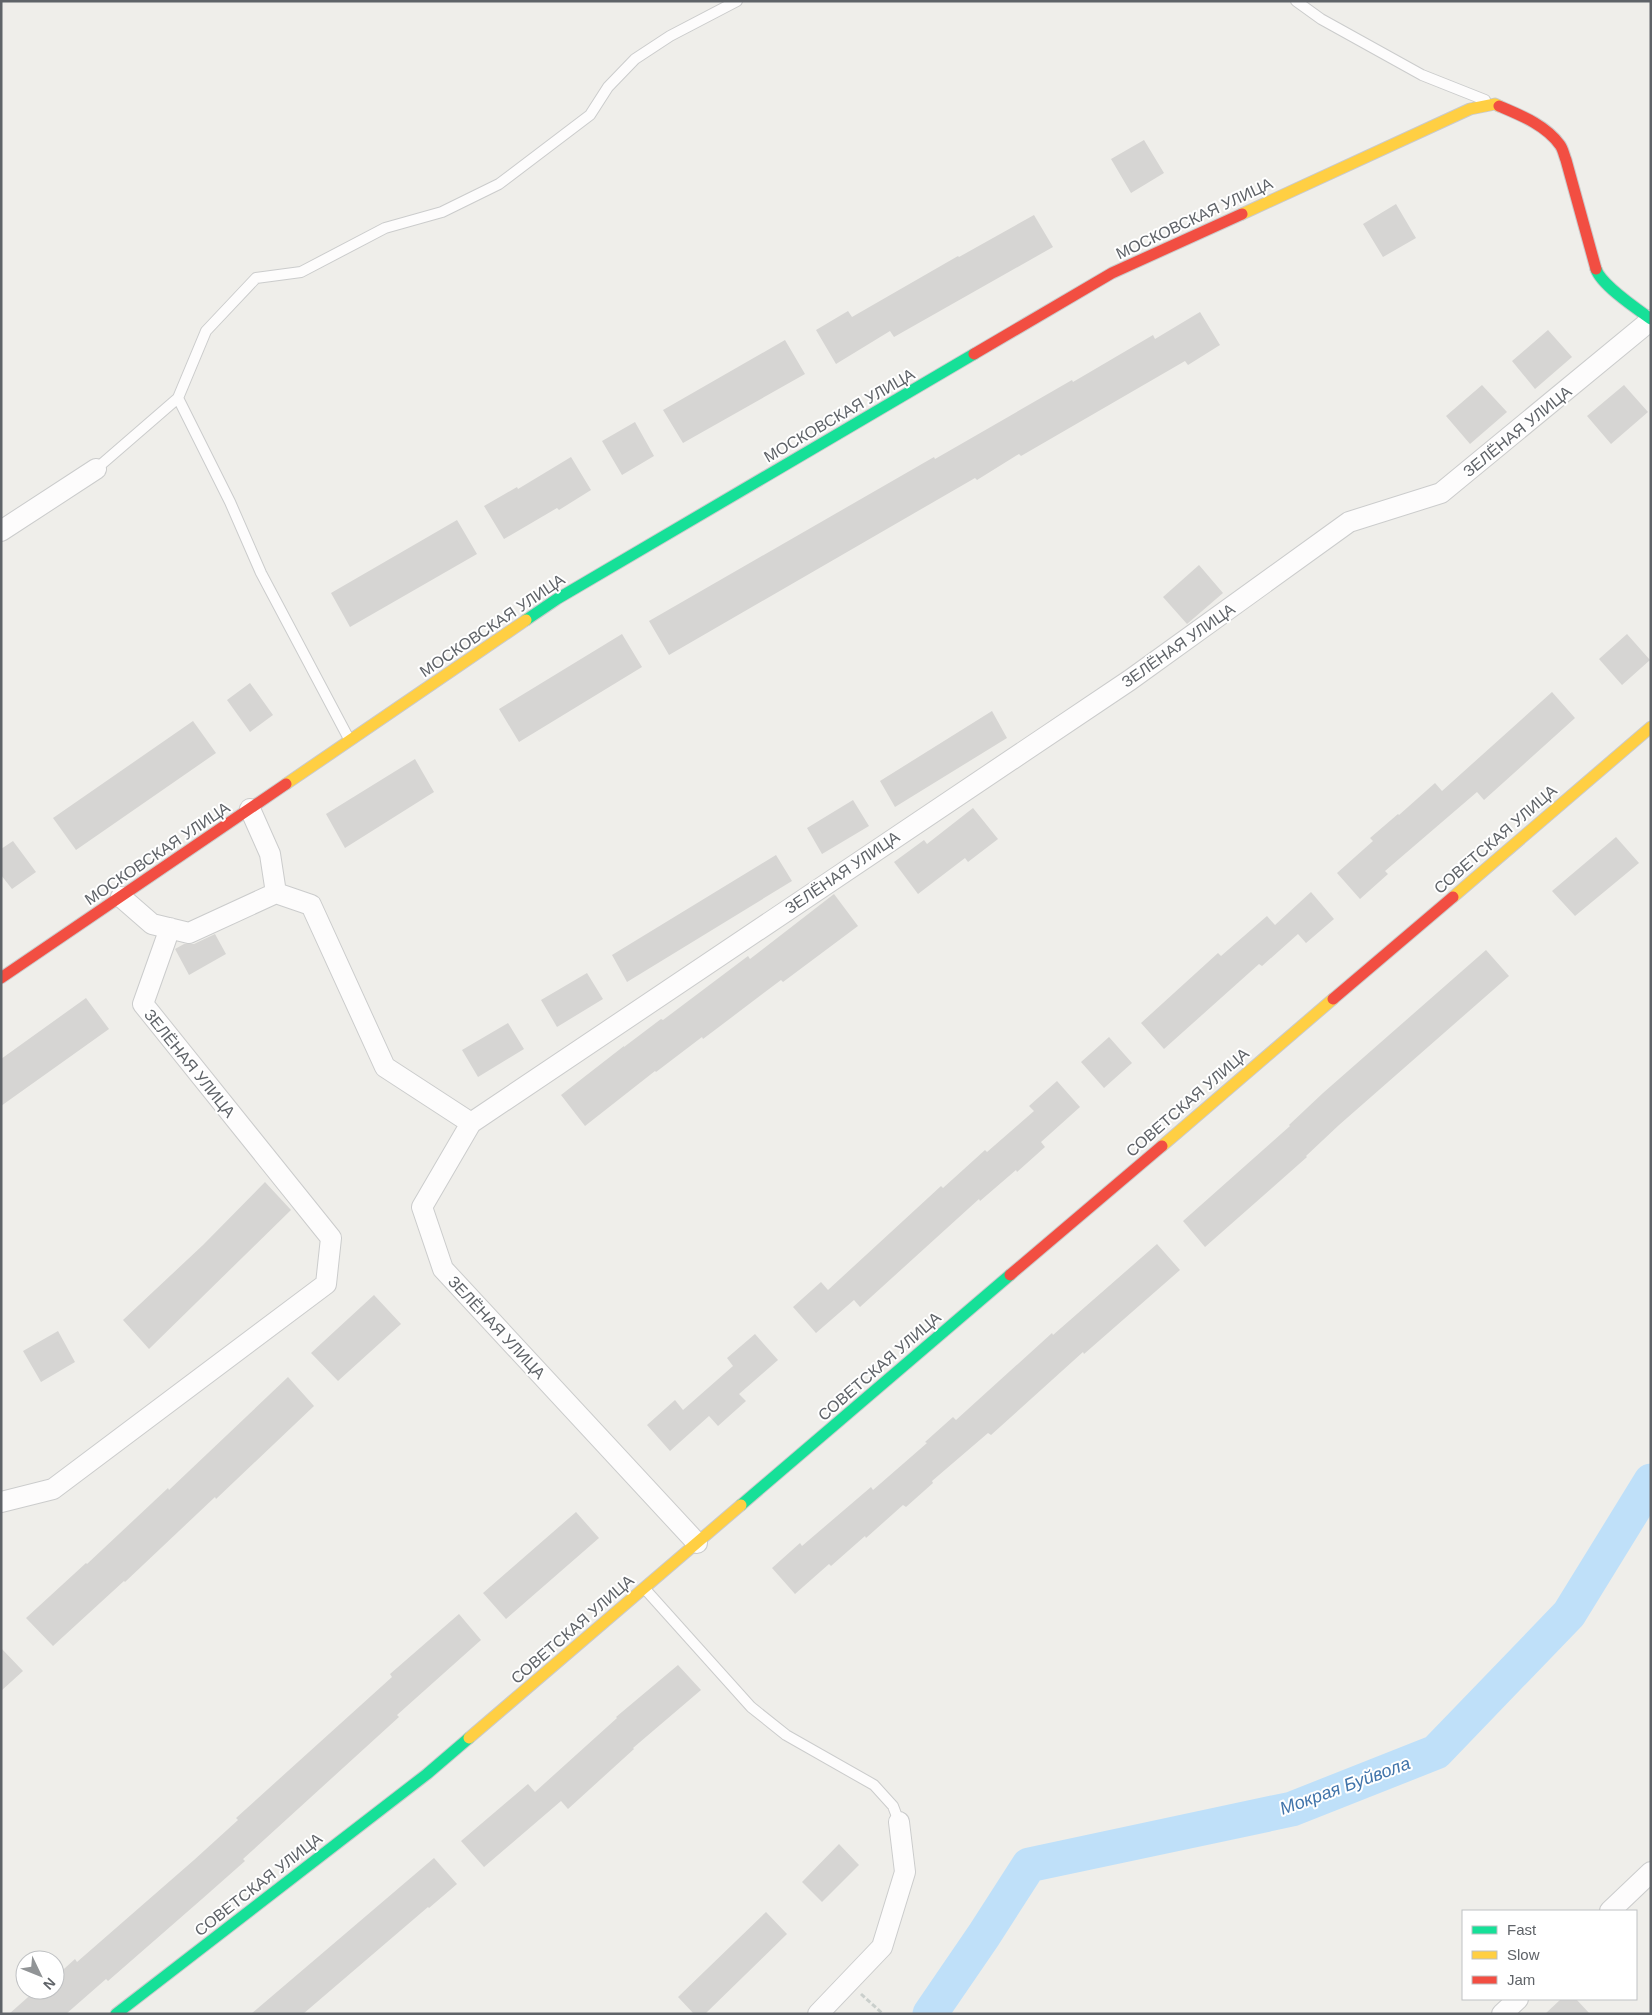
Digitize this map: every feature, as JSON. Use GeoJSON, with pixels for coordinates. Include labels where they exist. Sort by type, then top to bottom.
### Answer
{"type":"FeatureCollection","features":[{"type":"Feature","properties":{"kind":"street"},"geometry":{"type":"LineString","coordinates":[[1495,104],[1527,118],[1560,145],[1566,160],[1598,274],[1621,297],[1651,320]]}},
{"type":"Feature","properties":{"kind":"street","name":"МОСКОВСКАЯ УЛИЦА"},"geometry":{"type":"LineString","coordinates":[[1,978],[557,599],[1112,273],[1470,109],[1495,104]]}},
{"type":"Feature","properties":{"kind":"street","name":"ЗЕЛЁНАЯ УЛИЦА"},"geometry":{"type":"LineString","coordinates":[[697,1543],[443,1269],[422,1207],[471,1123],[1130,680],[1349,522],[1442,493],[1651,320]]}},
{"type":"Feature","properties":{"kind":"street"},"geometry":{"type":"LineString","coordinates":[[1,531],[96,469]]}},
{"type":"Feature","properties":{"kind":"street","name":"СОВЕТСКАЯ УЛИЦА"},"geometry":{"type":"LineString","coordinates":[[116,2014],[427,1774],[1651,727]]}},
{"type":"Feature","properties":{"kind":"street"},"geometry":{"type":"LineString","coordinates":[[250,809],[270,854],[276,893]]}},
{"type":"Feature","properties":{"kind":"street"},"geometry":{"type":"LineString","coordinates":[[121,897],[152,924],[189,933],[276,893],[310,905],[385,1067],[471,1123]]}},
{"type":"Feature","properties":{"kind":"street","name":"ЗЕЛЁНАЯ УЛИЦА"},"geometry":{"type":"LineString","coordinates":[[1,1502],[54,1489],[326,1284],[330,1238],[143,1004],[170,928]]}},
{"type":"Feature","properties":{"kind":"street"},"geometry":{"type":"LineString","coordinates":[[818,2014],[882,1947],[905,1872],[899,1822]]}},
{"type":"Feature","properties":{"kind":"street"},"geometry":{"type":"LineString","coordinates":[[1611,1910],[1651,1872]]}},
{"type":"Feature","properties":{"kind":"street"},"geometry":{"type":"LineString","coordinates":[[1502,2014],[1517,2000]]}},
{"type":"Feature","properties":{"kind":"lane"},"geometry":{"type":"LineString","coordinates":[[96,469],[178,398],[206,332],[256,278],[301,272],[384,228],[442,212],[499,184],[590,115],[608,87],[635,59],[670,36],[737,1]]}},
{"type":"Feature","properties":{"kind":"lane"},"geometry":{"type":"LineString","coordinates":[[1296,1],[1321,19],[1422,75],[1495,104]]}},
{"type":"Feature","properties":{"kind":"lane"},"geometry":{"type":"LineString","coordinates":[[178,398],[230,502],[261,573],[349,741]]}},
{"type":"Feature","properties":{"kind":"lane"},"geometry":{"type":"LineString","coordinates":[[645,1588],[751,1707],[786,1735],[874,1785],[894,1806],[899,1822]]}},
{"type":"Feature","properties":{"kind":"path"},"geometry":{"type":"LineString","coordinates":[[878,2009],[883,2014]]}},
{"type":"Feature","properties":{"kind":"building"},"geometry":{"type":"Polygon","coordinates":[[[1144,140],[1164,173],[1131,193],[1111,159],[1144,140]]]}},
{"type":"Feature","properties":{"kind":"building"},"geometry":{"type":"Polygon","coordinates":[[[1396,204],[1416,238],[1383,257],[1363,224],[1396,204]]]}},
{"type":"Feature","properties":{"kind":"building"},"geometry":{"type":"Polygon","coordinates":[[[1034,215],[1053,247],[894,337],[890,331],[836,364],[816,330],[848,311],[852,317],[1034,215]]]}},
{"type":"Feature","properties":{"kind":"building"},"geometry":{"type":"Polygon","coordinates":[[[1200,312],[1220,345],[1188,365],[1185,361],[1021,456],[1019,454],[977,480],[975,478],[669,655],[649,621],[934,457],[935,459],[1153,335],[1155,339],[1200,312]]]}},
{"type":"Feature","properties":{"kind":"building"},"geometry":{"type":"Polygon","coordinates":[[[1548,330],[1572,357],[1535,389],[1512,361],[1548,330]]]}},
{"type":"Feature","properties":{"kind":"building"},"geometry":{"type":"Polygon","coordinates":[[[785,340],[805,374],[683,443],[663,410],[785,340]]]}},
{"type":"Feature","properties":{"kind":"building"},"geometry":{"type":"Polygon","coordinates":[[[1482,385],[1507,412],[1470,444],[1446,416],[1482,385]]]}},
{"type":"Feature","properties":{"kind":"building"},"geometry":{"type":"Polygon","coordinates":[[[1624,385],[1648,412],[1611,444],[1587,416],[1624,385]]]}},
{"type":"Feature","properties":{"kind":"building"},"geometry":{"type":"Polygon","coordinates":[[[635,422],[654,456],[622,475],[602,441],[635,422]]]}},
{"type":"Feature","properties":{"kind":"building"},"geometry":{"type":"Polygon","coordinates":[[[571,457],[591,490],[559,510],[557,508],[504,539],[484,506],[517,487],[518,489],[571,457]]]}},
{"type":"Feature","properties":{"kind":"building"},"geometry":{"type":"Polygon","coordinates":[[[457,520],[477,554],[350,627],[331,593],[457,520]]]}},
{"type":"Feature","properties":{"kind":"building"},"geometry":{"type":"Polygon","coordinates":[[[1199,565],[1223,593],[1187,624],[1163,597],[1199,565]]]}},
{"type":"Feature","properties":{"kind":"building"},"geometry":{"type":"Polygon","coordinates":[[[622,634],[642,667],[519,742],[499,709],[622,634]]]}},
{"type":"Feature","properties":{"kind":"building"},"geometry":{"type":"Polygon","coordinates":[[[1627,634],[1650,660],[1622,685],[1599,659],[1627,634]]]}},
{"type":"Feature","properties":{"kind":"building"},"geometry":{"type":"Polygon","coordinates":[[[250,683],[273,715],[250,732],[227,700],[250,683]]]}},
{"type":"Feature","properties":{"kind":"building"},"geometry":{"type":"Polygon","coordinates":[[[1552,692],[1575,718],[1484,800],[1477,792],[1385,871],[1388,874],[1360,899],[1337,873],[1373,841],[1370,838],[1398,814],[1435,783],[1442,791],[1552,692]]]}},
{"type":"Feature","properties":{"kind":"building"},"geometry":{"type":"Polygon","coordinates":[[[992,711],[1007,738],[895,807],[880,781],[992,711]]]}},
{"type":"Feature","properties":{"kind":"building"},"geometry":{"type":"Polygon","coordinates":[[[193,721],[216,753],[76,850],[53,818],[193,721]]]}},
{"type":"Feature","properties":{"kind":"building"},"geometry":{"type":"Polygon","coordinates":[[[415,759],[434,792],[345,848],[326,814],[415,759]]]}},
{"type":"Feature","properties":{"kind":"building"},"geometry":{"type":"Polygon","coordinates":[[[853,800],[869,826],[822,854],[807,828],[853,800]]]}},
{"type":"Feature","properties":{"kind":"building"},"geometry":{"type":"Polygon","coordinates":[[[973,808],[998,839],[968,862],[965,858],[918,894],[894,862],[924,840],[927,844],[973,808]]]}},
{"type":"Feature","properties":{"kind":"building"},"geometry":{"type":"Polygon","coordinates":[[[1616,837],[1639,863],[1575,916],[1552,891],[1616,837]]]}},
{"type":"Feature","properties":{"kind":"building"},"geometry":{"type":"Polygon","coordinates":[[[13,841],[36,872],[12,889],[1,875],[1,849],[13,841]]]}},
{"type":"Feature","properties":{"kind":"building"},"geometry":{"type":"Polygon","coordinates":[[[776,855],[792,881],[627,982],[612,955],[776,855]]]}},
{"type":"Feature","properties":{"kind":"building"},"geometry":{"type":"Polygon","coordinates":[[[1311,892],[1334,919],[1306,943],[1298,934],[1262,966],[1259,964],[1164,1049],[1141,1023],[1218,953],[1221,956],[1267,916],[1275,925],[1311,892]]]}},
{"type":"Feature","properties":{"kind":"building"},"geometry":{"type":"Polygon","coordinates":[[[834,894],[858,926],[783,982],[781,980],[703,1039],[702,1037],[655,1071],[585,1126],[561,1095],[624,1046],[661,1019],[663,1020],[748,956],[750,959],[834,894]]]}},
{"type":"Feature","properties":{"kind":"building"},"geometry":{"type":"Polygon","coordinates":[[[215,934],[226,954],[189,975],[175,949],[184,944],[194,944],[215,934]]]}},
{"type":"Feature","properties":{"kind":"building"},"geometry":{"type":"Polygon","coordinates":[[[1486,950],[1509,976],[1339,1125],[1307,1157],[1205,1247],[1183,1221],[1290,1126],[1323,1093],[1486,950]]]}},
{"type":"Feature","properties":{"kind":"building"},"geometry":{"type":"Polygon","coordinates":[[[587,973],[603,999],[557,1027],[541,1000],[587,973]]]}},
{"type":"Feature","properties":{"kind":"building"},"geometry":{"type":"Polygon","coordinates":[[[86,998],[109,1029],[1,1106],[1,1059],[86,998]]]}},
{"type":"Feature","properties":{"kind":"building"},"geometry":{"type":"Polygon","coordinates":[[[508,1023],[524,1049],[478,1077],[462,1050],[508,1023]]]}},
{"type":"Feature","properties":{"kind":"building"},"geometry":{"type":"Polygon","coordinates":[[[1109,1037],[1132,1063],[1104,1088],[1081,1062],[1109,1037]]]}},
{"type":"Feature","properties":{"kind":"building"},"geometry":{"type":"Polygon","coordinates":[[[1057,1081],[1080,1107],[1041,1142],[1045,1147],[1017,1172],[1016,1170],[980,1201],[979,1199],[860,1307],[854,1300],[816,1333],[793,1307],[821,1282],[828,1290],[941,1186],[943,1188],[985,1150],[987,1152],[1034,1111],[1029,1106],[1057,1081]]]}},
{"type":"Feature","properties":{"kind":"building"},"geometry":{"type":"Polygon","coordinates":[[[265,1182],[291,1210],[149,1349],[123,1320],[203,1245],[265,1182]]]}},
{"type":"Feature","properties":{"kind":"building"},"geometry":{"type":"Polygon","coordinates":[[[1157,1244],[1180,1270],[1084,1354],[1083,1352],[991,1435],[988,1433],[932,1481],[933,1483],[906,1507],[903,1505],[866,1538],[865,1536],[831,1566],[829,1564],[795,1594],[772,1568],[800,1543],[802,1546],[871,1487],[873,1490],[927,1443],[925,1442],[953,1417],[956,1420],[1052,1333],[1053,1335],[1157,1244]]]}},
{"type":"Feature","properties":{"kind":"building"},"geometry":{"type":"Polygon","coordinates":[[[374,1295],[401,1324],[338,1381],[311,1353],[374,1295]]]}},
{"type":"Feature","properties":{"kind":"building"},"geometry":{"type":"Polygon","coordinates":[[[58,1331],[75,1362],[41,1382],[23,1351],[58,1331]]]}},
{"type":"Feature","properties":{"kind":"building"},"geometry":{"type":"Polygon","coordinates":[[[755,1334],[778,1360],[739,1394],[746,1401],[718,1426],[709,1416],[670,1451],[647,1425],[675,1400],[683,1410],[733,1366],[727,1358],[755,1334]]]}},
{"type":"Feature","properties":{"kind":"building"},"geometry":{"type":"Polygon","coordinates":[[[288,1377],[314,1406],[216,1499],[215,1497],[125,1582],[53,1646],[26,1618],[168,1488],[169,1490],[288,1377]]]}},
{"type":"Feature","properties":{"kind":"building"},"geometry":{"type":"Polygon","coordinates":[[[576,1512],[599,1538],[506,1619],[483,1593],[576,1512]]]}},
{"type":"Feature","properties":{"kind":"building"},"geometry":{"type":"Polygon","coordinates":[[[459,1614],[481,1640],[397,1715],[399,1717],[243,1859],[245,1861],[108,1981],[106,1979],[66,2014],[9,2014],[25,2000],[65,2000],[65,1968],[75,1959],[77,1962],[194,1860],[238,1820],[236,1818],[392,1677],[390,1674],[459,1614]]]}},
{"type":"Feature","properties":{"kind":"building"},"geometry":{"type":"Polygon","coordinates":[[[1,1648],[23,1671],[1,1691],[1,1648]]]}},
{"type":"Feature","properties":{"kind":"building"},"geometry":{"type":"Polygon","coordinates":[[[678,1665],[701,1690],[633,1748],[568,1809],[561,1801],[484,1867],[461,1841],[528,1784],[535,1792],[616,1717],[678,1665]]]}},
{"type":"Feature","properties":{"kind":"building"},"geometry":{"type":"Polygon","coordinates":[[[839,1844],[859,1865],[822,1902],[802,1882],[839,1844]]]}},
{"type":"Feature","properties":{"kind":"building"},"geometry":{"type":"Polygon","coordinates":[[[434,1858],[457,1884],[429,1908],[303,2014],[251,2014],[434,1858]]]}},
{"type":"Feature","properties":{"kind":"building"},"geometry":{"type":"Polygon","coordinates":[[[766,1912],[787,1934],[705,2014],[694,2014],[678,1997],[766,1912]]]}},
{"type":"Feature","properties":{"kind":"building"},"geometry":{"type":"Polygon","coordinates":[[[1560,2000],[1577,2000],[1590,2014],[1545,2014],[1560,2000]]]}},
{"type":"Feature","properties":{"kind":"waterway","name":"Мокрая Буйвола"},"geometry":{"type":"LineString","coordinates":[[930,2014],[1029,1865],[1292,1809],[1436,1752],[1569,1614],[1651,1481]]}},
{"type":"Feature","properties":{"kind":"traffic: fast"},"geometry":{"type":"LineString","coordinates":[[1596,269],[1612,289],[1651,319]]}},
{"type":"Feature","properties":{"kind":"traffic: fast"},"geometry":{"type":"LineString","coordinates":[[526,620],[557,599],[974,354]]}},
{"type":"Feature","properties":{"kind":"traffic: fast"},"geometry":{"type":"LineString","coordinates":[[741,1505],[1010,1275]]}},
{"type":"Feature","properties":{"kind":"traffic: fast"},"geometry":{"type":"LineString","coordinates":[[116,2014],[427,1774],[469,1738]]}},
{"type":"Feature","properties":{"kind":"traffic: slow"},"geometry":{"type":"LineString","coordinates":[[1242,214],[1470,109],[1495,104],[1499,106]]}},
{"type":"Feature","properties":{"kind":"traffic: slow"},"geometry":{"type":"LineString","coordinates":[[286,784],[526,620]]}},
{"type":"Feature","properties":{"kind":"traffic: slow"},"geometry":{"type":"LineString","coordinates":[[1453,897],[1651,727]]}},
{"type":"Feature","properties":{"kind":"traffic: slow"},"geometry":{"type":"LineString","coordinates":[[1162,1146],[1333,999]]}},
{"type":"Feature","properties":{"kind":"traffic: slow"},"geometry":{"type":"LineString","coordinates":[[469,1738],[741,1505]]}},
{"type":"Feature","properties":{"kind":"traffic: jam"},"geometry":{"type":"LineString","coordinates":[[1499,106],[1540,126],[1561,147],[1596,269]]}},
{"type":"Feature","properties":{"kind":"traffic: jam"},"geometry":{"type":"LineString","coordinates":[[974,354],[1112,273],[1242,214]]}},
{"type":"Feature","properties":{"kind":"traffic: jam"},"geometry":{"type":"LineString","coordinates":[[1,978],[286,784]]}},
{"type":"Feature","properties":{"kind":"traffic: jam"},"geometry":{"type":"LineString","coordinates":[[1333,999],[1453,897]]}},
{"type":"Feature","properties":{"kind":"traffic: jam"},"geometry":{"type":"LineString","coordinates":[[1010,1275],[1162,1146]]}}]}
